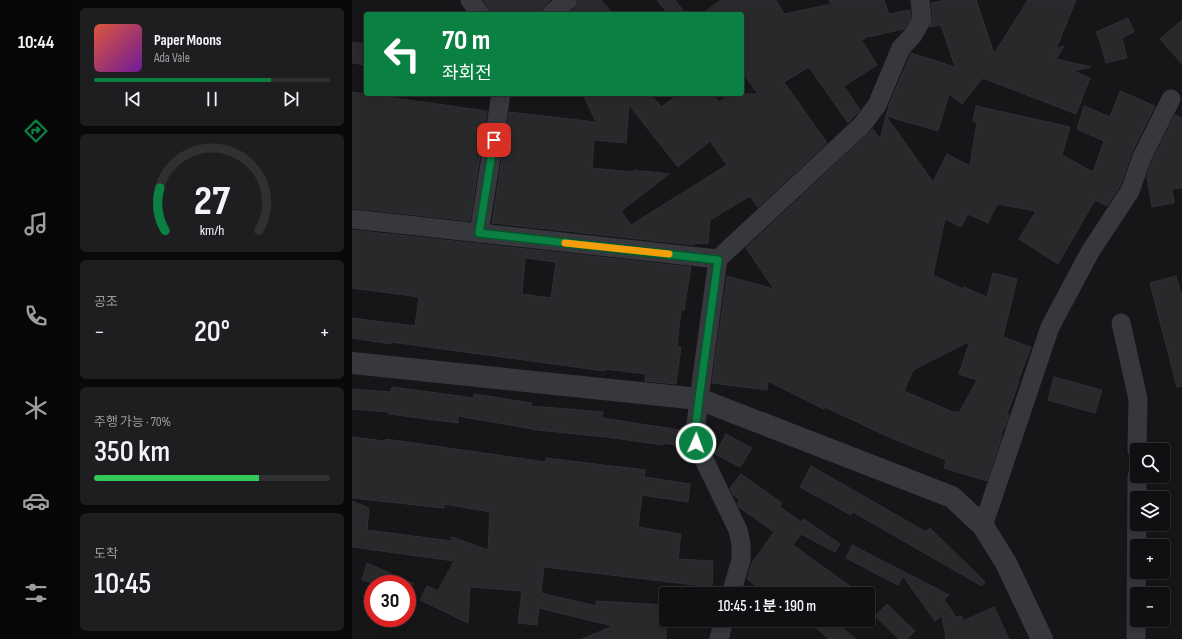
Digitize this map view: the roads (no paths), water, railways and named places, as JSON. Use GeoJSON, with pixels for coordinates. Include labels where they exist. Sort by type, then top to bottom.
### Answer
{"type":"FeatureCollection","features":[{"type":"Feature","properties":{"kind":"street"},"geometry":{"type":"LineString","coordinates":[[470,0],[479,12]]}},
{"type":"Feature","properties":{"kind":"street"},"geometry":{"type":"LineString","coordinates":[[553,12],[568,0]]}},
{"type":"Feature","properties":{"kind":"street"},"geometry":{"type":"LineString","coordinates":[[733,587],[741,560],[741,544],[738,530],[696,443],[695,433],[718,260],[862,125],[877,105],[901,48],[922,20],[920,0]]}},
{"type":"Feature","properties":{"kind":"street"},"geometry":{"type":"LineString","coordinates":[[479,233],[501,96]]}},
{"type":"Feature","properties":{"kind":"street"},"geometry":{"type":"LineString","coordinates":[[983,526],[1050,327],[1090,252],[1130,191],[1142,157],[1171,99]]}},
{"type":"Feature","properties":{"kind":"street"},"geometry":{"type":"LineString","coordinates":[[352,219],[718,260]]}},
{"type":"Feature","properties":{"kind":"street"},"geometry":{"type":"LineString","coordinates":[[1121,323],[1138,400],[1138,443]]}},
{"type":"Feature","properties":{"kind":"street"},"geometry":{"type":"LineString","coordinates":[[352,363],[699,399],[952,497],[983,526],[1006,564],[1042,639]]}},
{"type":"Feature","properties":{"kind":"street"},"geometry":{"type":"LineString","coordinates":[[1136,639],[1137,483]]}},
{"type":"Feature","properties":{"kind":"street"},"geometry":{"type":"LineString","coordinates":[[719,639],[722,627]]}}]}
